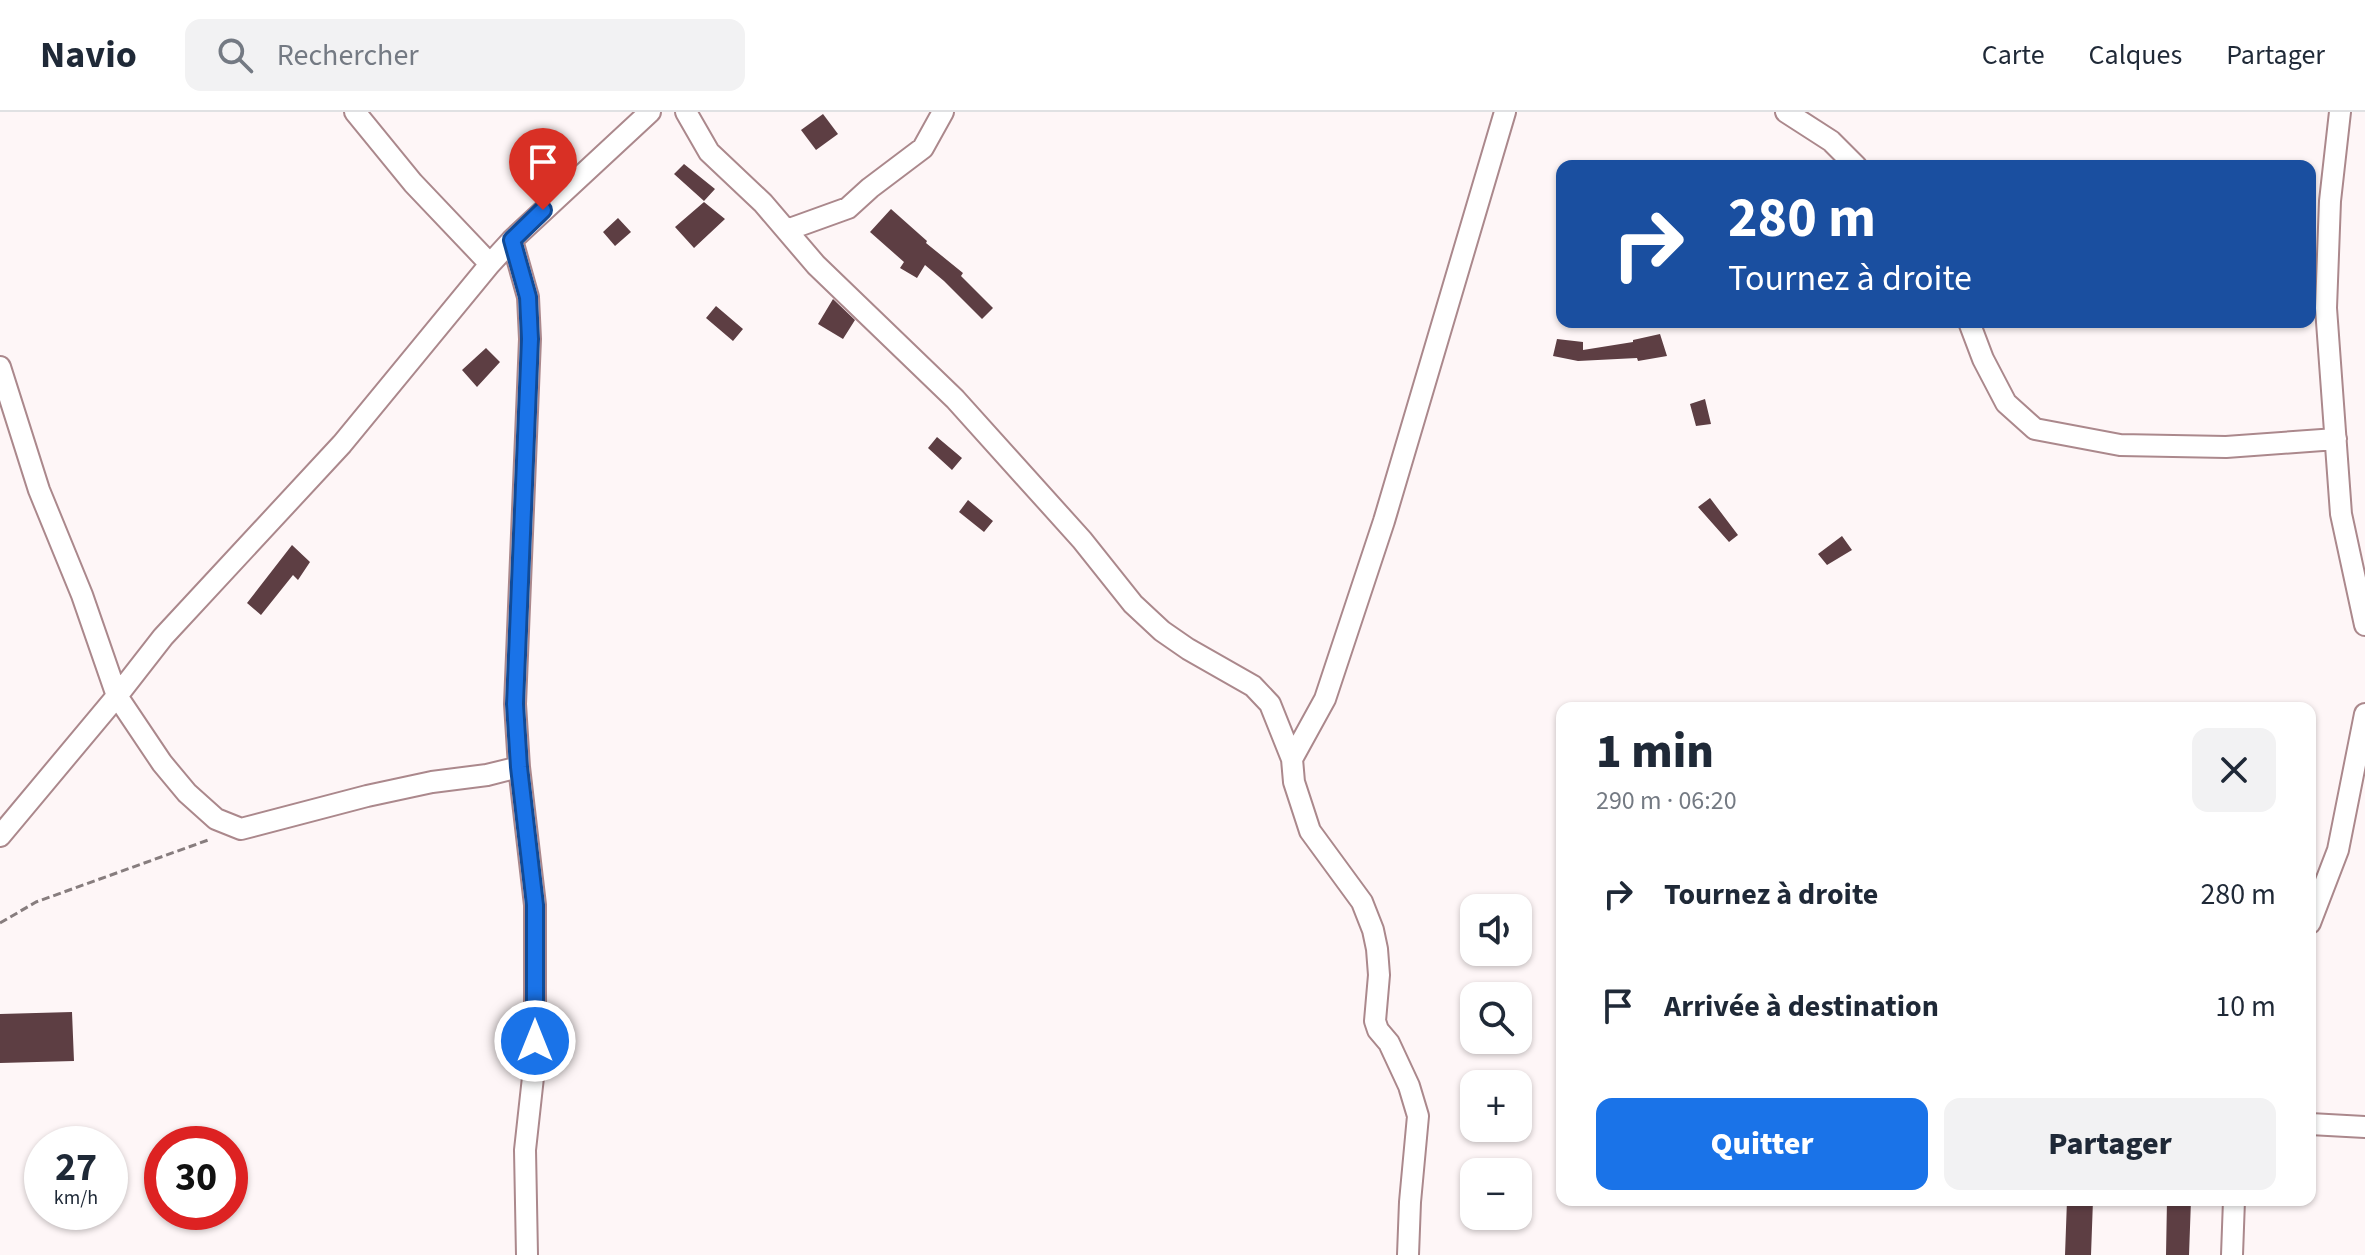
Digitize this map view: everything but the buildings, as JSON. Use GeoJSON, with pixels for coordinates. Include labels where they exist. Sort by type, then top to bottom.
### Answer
{"type":"FeatureCollection","features":[{"type":"Feature","properties":{"kind":"street"},"geometry":{"type":"LineString","coordinates":[[355,112],[413,183],[490,264]]}},
{"type":"Feature","properties":{"kind":"street"},"geometry":{"type":"LineString","coordinates":[[0,836],[163,637],[342,444],[490,264],[650,112]]}},
{"type":"Feature","properties":{"kind":"street"},"geometry":{"type":"LineString","coordinates":[[686,112],[709,152],[763,203],[816,265],[955,399],[1072,529],[1133,604],[1162,631],[1253,686],[1270,704],[1292,759],[1294,782],[1310,831],[1362,902],[1370,919],[1379,975],[1375,1021],[1409,1086],[1418,1116],[1408,1255]]}},
{"type":"Feature","properties":{"kind":"street"},"geometry":{"type":"LineString","coordinates":[[787,230],[848,208],[923,148],[943,112]]}},
{"type":"Feature","properties":{"kind":"street"},"geometry":{"type":"LineString","coordinates":[[1292,759],[1325,699],[1384,521],[1505,112]]}},
{"type":"Feature","properties":{"kind":"street"},"geometry":{"type":"LineString","coordinates":[[1786,112],[1831,141],[1850,160]]}},
{"type":"Feature","properties":{"kind":"street"},"geometry":{"type":"LineString","coordinates":[[2340,112],[2330,201],[2326,308],[2341,514],[2365,625]]}},
{"type":"Feature","properties":{"kind":"street"},"geometry":{"type":"LineString","coordinates":[[512,240],[528,297],[530,339],[515,704],[535,905],[535,1059],[525,1150],[527,1255]]}},
{"type":"Feature","properties":{"kind":"street"},"geometry":{"type":"LineString","coordinates":[[1971,328],[2006,403],[2035,429],[2120,445],[2226,447],[2336,439]]}},
{"type":"Feature","properties":{"kind":"street"},"geometry":{"type":"LineString","coordinates":[[0,367],[39,490],[82,595],[117,696],[162,763],[187,793],[216,819],[241,829],[367,796],[519,767]]}},
{"type":"Feature","properties":{"kind":"street"},"geometry":{"type":"LineString","coordinates":[[2316,907],[2338,850],[2365,714]]}},
{"type":"Feature","properties":{"kind":"street"},"geometry":{"type":"LineString","coordinates":[[2316,1124],[2365,1127]]}},
{"type":"Feature","properties":{"kind":"street"},"geometry":{"type":"LineString","coordinates":[[2232,1255],[2234,1206]]}},
{"type":"Feature","properties":{"kind":"path"},"geometry":{"type":"LineString","coordinates":[[0,923],[36,902],[211,839]]}},
{"type":"Feature","properties":{"kind":"route"},"geometry":{"type":"LineString","coordinates":[[535,1041],[535,905],[515,704],[530,339],[528,297],[512,240],[543,210]]}}]}
